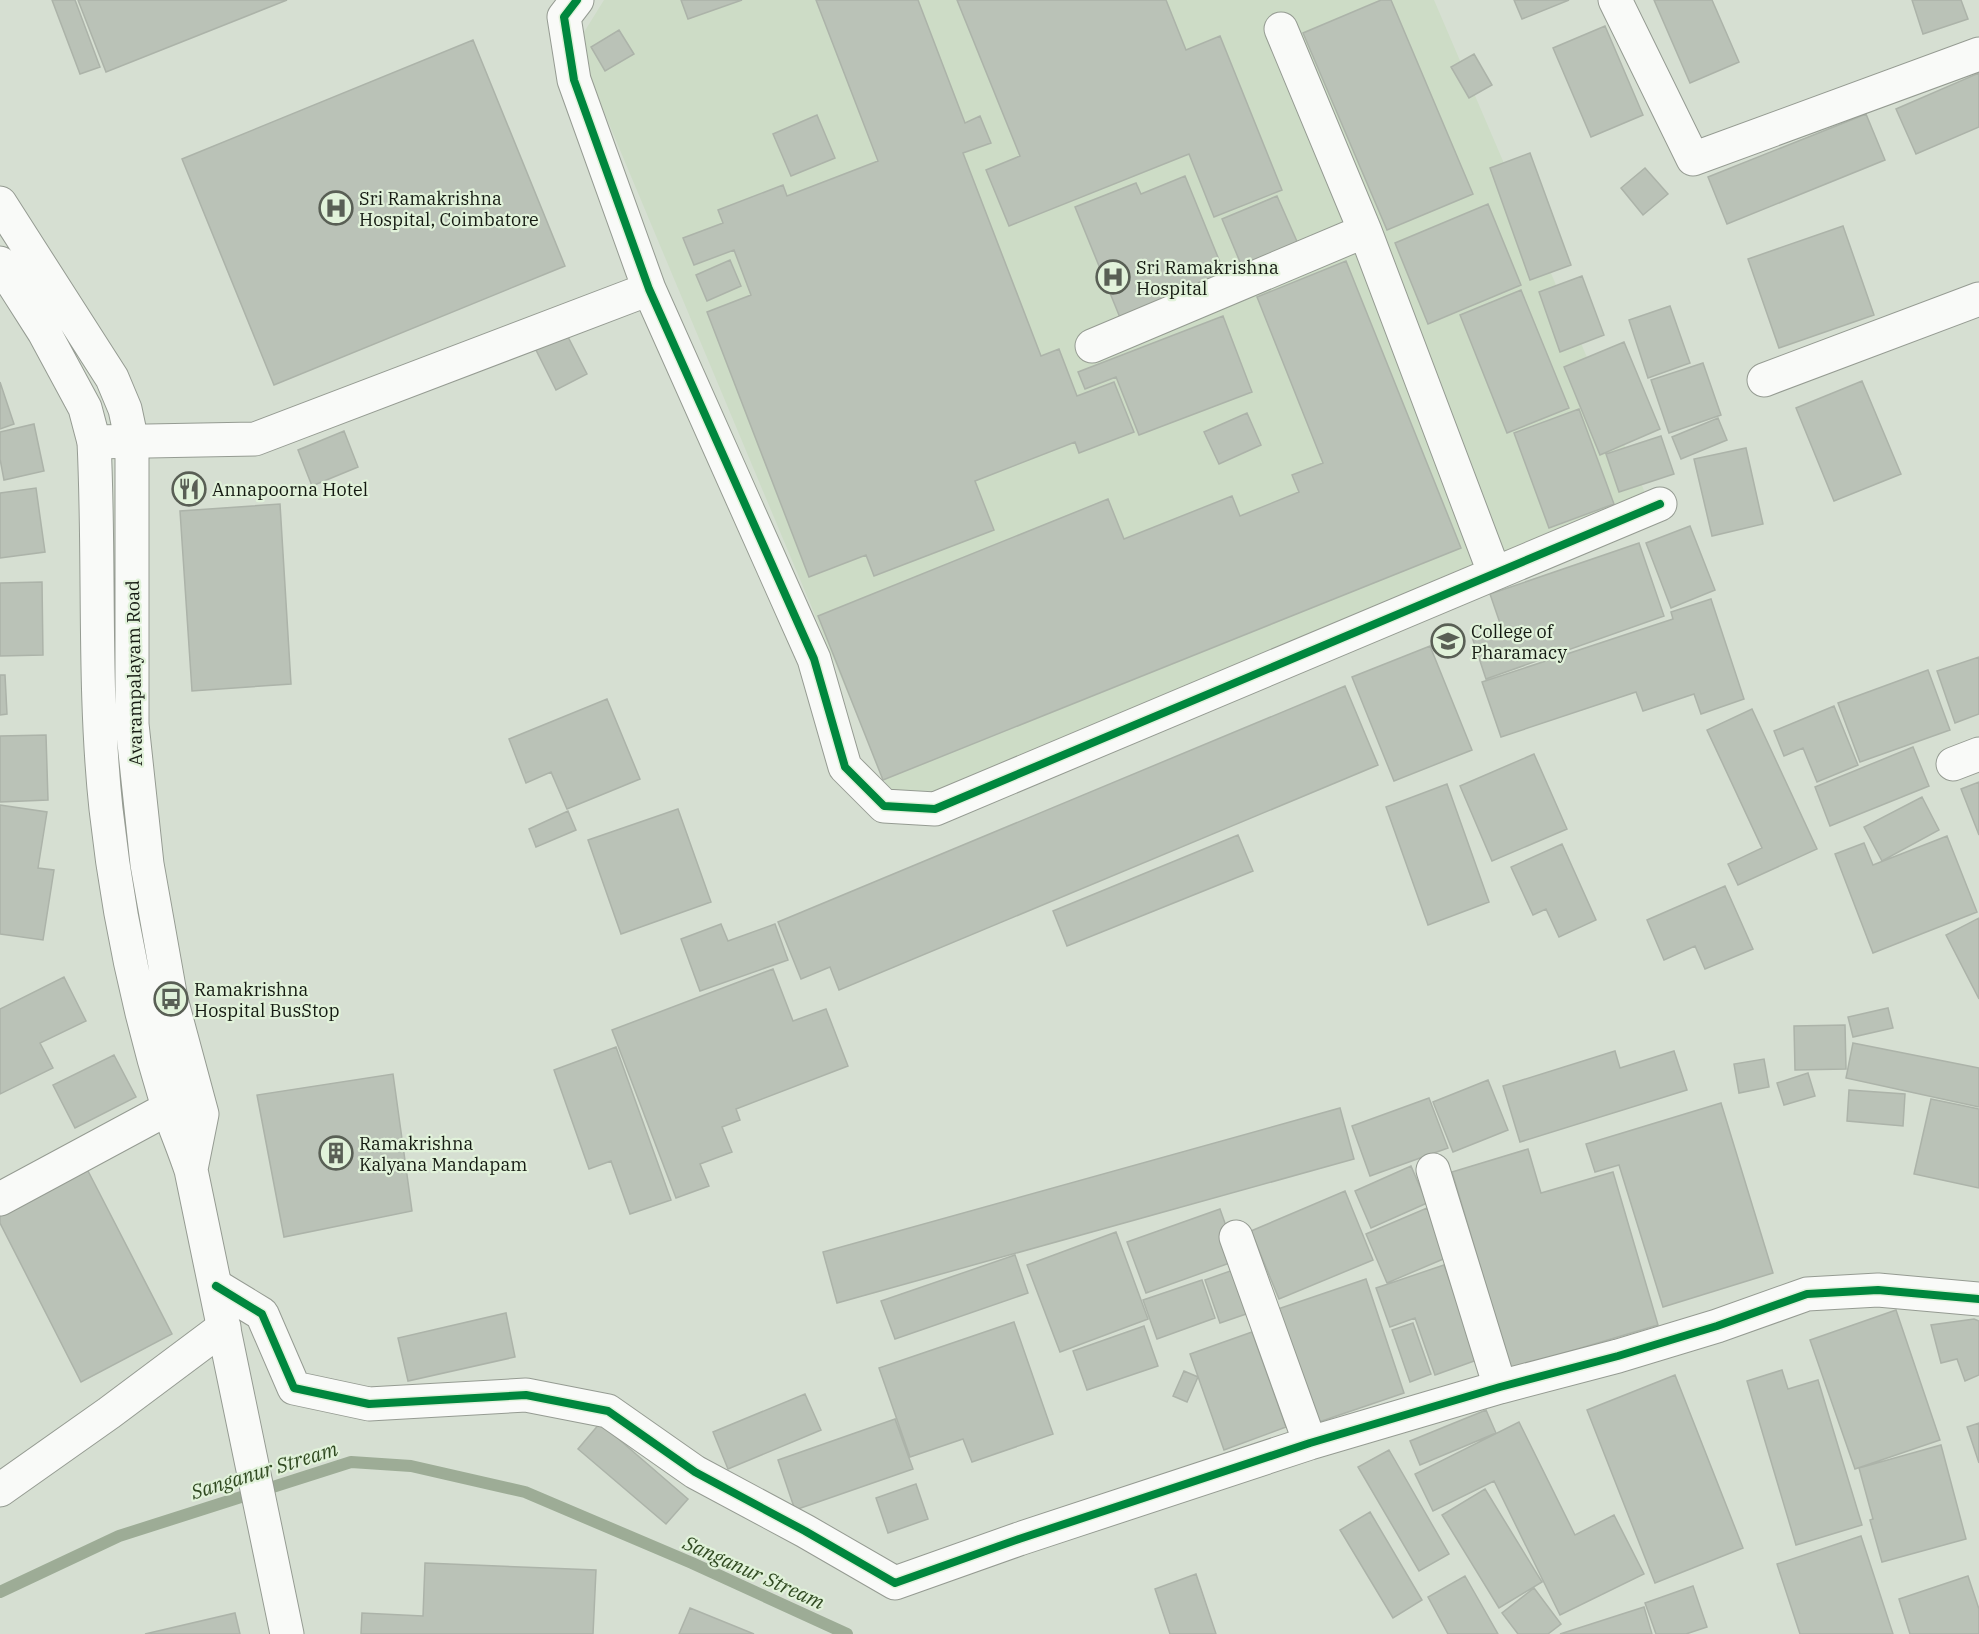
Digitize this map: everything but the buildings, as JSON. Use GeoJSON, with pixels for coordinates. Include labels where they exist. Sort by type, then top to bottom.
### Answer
{"type":"FeatureCollection","features":[{"type":"Feature","properties":{"kind":"street"},"geometry":{"type":"LineString","coordinates":[[577,0],[564,17],[574,80],[649,289],[814,659],[845,767],[884,806],[935,809],[1660,504]]}},
{"type":"Feature","properties":{"kind":"street"},"geometry":{"type":"LineString","coordinates":[[1615,0],[1693,159],[1979,54]]}},
{"type":"Feature","properties":{"kind":"street"},"geometry":{"type":"LineString","coordinates":[[1281,29],[1365,231],[1494,572]]}},
{"type":"Feature","properties":{"kind":"street","name":"Avarampalayam Road"},"geometry":{"type":"LineString","coordinates":[[0,203],[111,378],[125,409],[132,442],[132,724],[147,864],[171,999],[202,1114],[191,1170]]}},
{"type":"Feature","properties":{"kind":"street"},"geometry":{"type":"LineString","coordinates":[[1092,346],[1365,231]]}},
{"type":"Feature","properties":{"kind":"street"},"geometry":{"type":"LineString","coordinates":[[0,263],[44,333],[85,408],[94,442],[100,697],[106,809],[123,923],[136,989],[169,1108],[191,1170],[287,1634]]}},
{"type":"Feature","properties":{"kind":"street"},"geometry":{"type":"LineString","coordinates":[[94,442],[255,439],[649,289]]}},
{"type":"Feature","properties":{"kind":"street"},"geometry":{"type":"LineString","coordinates":[[1764,380],[1979,299]]}},
{"type":"Feature","properties":{"kind":"street"},"geometry":{"type":"LineString","coordinates":[[0,1199],[169,1108]]}},
{"type":"Feature","properties":{"kind":"street"},"geometry":{"type":"LineString","coordinates":[[1433,1170],[1500,1387]]}},
{"type":"Feature","properties":{"kind":"street"},"geometry":{"type":"LineString","coordinates":[[1236,1237],[1310,1443]]}},
{"type":"Feature","properties":{"kind":"street"},"geometry":{"type":"LineString","coordinates":[[216,1286],[262,1314],[294,1388],[369,1404],[526,1395],[608,1411],[695,1472],[895,1583],[1019,1539],[1310,1443],[1500,1387],[1618,1356],[1717,1326],[1807,1294],[1878,1290],[1979,1299]]}},
{"type":"Feature","properties":{"kind":"street"},"geometry":{"type":"LineString","coordinates":[[0,1490],[226,1340]]}},
{"type":"Feature","properties":{"kind":"shaded area","name":"Sri Ramakrishna Hospital"},"geometry":{"type":"Polygon","coordinates":[[[604,0],[1434,0],[1652,509],[903,825],[576,45],[604,0]]]}},
{"type":"Feature","properties":{"kind":"waterway","name":"Sanganur Stream"},"geometry":{"type":"LineString","coordinates":[[0,1592],[119,1536],[351,1462],[411,1466],[525,1492],[692,1563],[847,1634]]}},
{"type":"Feature","properties":{"kind":"cycle path"},"geometry":{"type":"LineString","coordinates":[[577,0],[564,17],[574,80],[649,289],[814,659],[845,767],[884,806],[935,809],[1660,504]]}},
{"type":"Feature","properties":{"kind":"cycle path"},"geometry":{"type":"LineString","coordinates":[[216,1286],[262,1314],[294,1388],[369,1404],[526,1395],[608,1411],[695,1472],[895,1583],[1019,1539],[1310,1443],[1500,1387],[1618,1356],[1717,1326],[1807,1294],[1878,1290],[1979,1299]]}},
{"type":"Feature","properties":{"kind":"place","name":"Sri Ramakrishna Hospital, Coimbatore"},"geometry":{"type":"Point","coordinates":[336,208]}},
{"type":"Feature","properties":{"kind":"place","name":"Sri Ramakrishna Hospital"},"geometry":{"type":"Point","coordinates":[1113,277]}},
{"type":"Feature","properties":{"kind":"place","name":"Annapoorna Hotel"},"geometry":{"type":"Point","coordinates":[189,489]}},
{"type":"Feature","properties":{"kind":"place","name":"College of Pharamacy"},"geometry":{"type":"Point","coordinates":[1448,641]}},
{"type":"Feature","properties":{"kind":"place","name":"Ramakrishna Hospital BusStop"},"geometry":{"type":"Point","coordinates":[171,999]}},
{"type":"Feature","properties":{"kind":"place","name":"Ramakrishna Kalyana Mandapam"},"geometry":{"type":"Point","coordinates":[336,1153]}}]}
